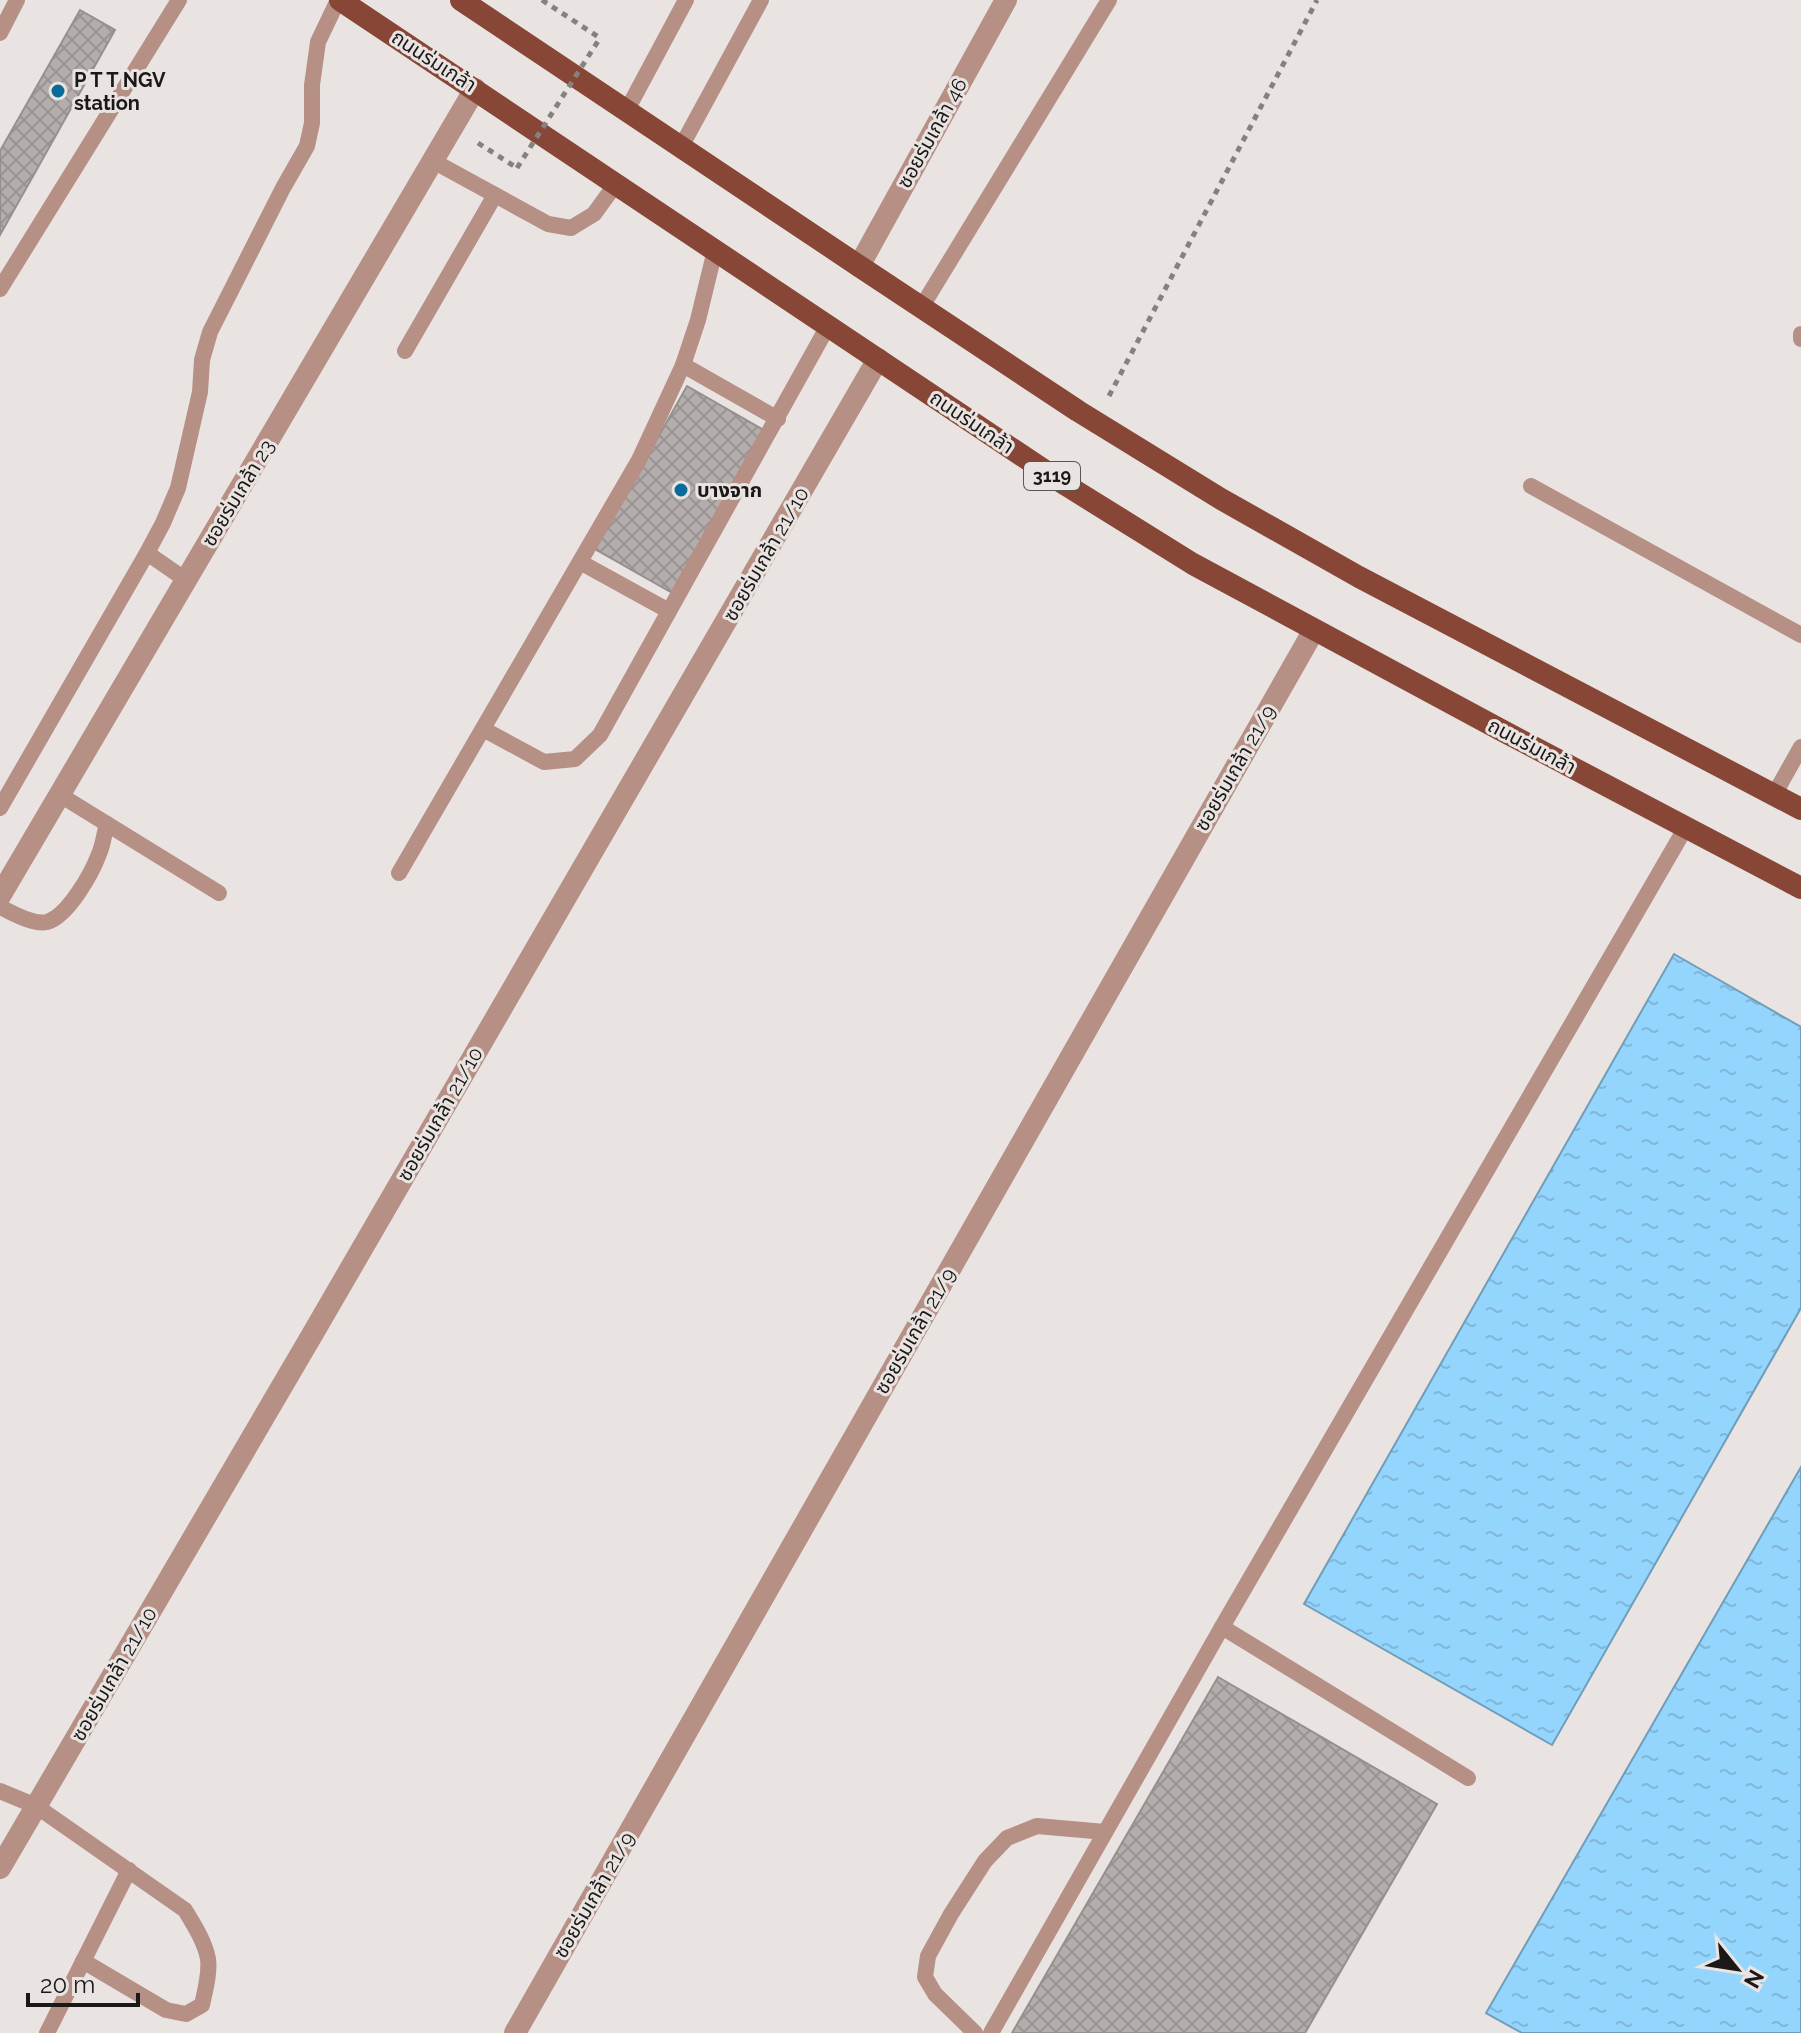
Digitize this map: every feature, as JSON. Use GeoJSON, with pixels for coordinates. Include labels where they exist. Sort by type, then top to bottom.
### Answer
{"type":"FeatureCollection","features":[{"type":"Feature","properties":{"kind":"main road","name":"ถนนร่มเกล้า"},"geometry":{"type":"LineString","coordinates":[[339,0],[1066,485],[1193,564],[1801,888]]}},
{"type":"Feature","properties":{"kind":"main road"},"geometry":{"type":"LineString","coordinates":[[461,0],[921,308],[1221,499],[1359,577],[1801,809]]}},
{"type":"Feature","properties":{"kind":"street","name":"ซอยร่มเกล้า 46"},"geometry":{"type":"LineString","coordinates":[[859,266],[1006,0]]}},
{"type":"Feature","properties":{"kind":"street","name":"ซอยร่มเกล้า 23"},"geometry":{"type":"LineString","coordinates":[[0,896],[475,89]]}},
{"type":"Feature","properties":{"kind":"street","name":"ซอยร่มเกล้า 21/10"},"geometry":{"type":"LineString","coordinates":[[0,1868],[878,359]]}},
{"type":"Feature","properties":{"kind":"street","name":"ซอยร่มเกล้า 21/9"},"geometry":{"type":"LineString","coordinates":[[515,2033],[1314,630]]}},
{"type":"Feature","properties":{"kind":"lane"},"geometry":{"type":"LineString","coordinates":[[0,33],[17,0]]}},
{"type":"Feature","properties":{"kind":"lane"},"geometry":{"type":"LineString","coordinates":[[0,289],[179,0]]}},
{"type":"Feature","properties":{"kind":"lane"},"geometry":{"type":"LineString","coordinates":[[0,808],[147,553],[178,488],[210,332],[307,146],[312,123],[312,85],[318,42],[339,0]]}},
{"type":"Feature","properties":{"kind":"lane"},"geometry":{"type":"LineString","coordinates":[[627,110],[686,0]]}},
{"type":"Feature","properties":{"kind":"lane"},"geometry":{"type":"LineString","coordinates":[[681,147],[761,0]]}},
{"type":"Feature","properties":{"kind":"lane"},"geometry":{"type":"LineString","coordinates":[[921,308],[1109,0]]}},
{"type":"Feature","properties":{"kind":"lane"},"geometry":{"type":"LineString","coordinates":[[433,161],[548,224],[571,228],[594,214],[615,185]]}},
{"type":"Feature","properties":{"kind":"lane"},"geometry":{"type":"LineString","coordinates":[[405,351],[495,195]]}},
{"type":"Feature","properties":{"kind":"lane"},"geometry":{"type":"LineString","coordinates":[[399,873],[639,460],[683,365],[715,250]]}},
{"type":"Feature","properties":{"kind":"lane"},"geometry":{"type":"LineString","coordinates":[[483,729],[544,762],[575,759],[600,735],[828,326]]}},
{"type":"Feature","properties":{"kind":"lane"},"geometry":{"type":"LineString","coordinates":[[683,365],[778,419]]}},
{"type":"Feature","properties":{"kind":"lane"},"geometry":{"type":"LineString","coordinates":[[1531,486],[1801,635]]}},
{"type":"Feature","properties":{"kind":"lane"},"geometry":{"type":"LineString","coordinates":[[147,553],[186,580]]}},
{"type":"Feature","properties":{"kind":"lane"},"geometry":{"type":"LineString","coordinates":[[580,562],[669,611]]}},
{"type":"Feature","properties":{"kind":"lane"},"geometry":{"type":"LineString","coordinates":[[1774,795],[1801,747]]}},
{"type":"Feature","properties":{"kind":"lane"},"geometry":{"type":"LineString","coordinates":[[60,795],[219,893]]}},
{"type":"Feature","properties":{"kind":"lane"},"geometry":{"type":"LineString","coordinates":[[0,907],[30,920],[47,922],[67,909],[84,885],[99,854],[107,824]]}},
{"type":"Feature","properties":{"kind":"lane"},"geometry":{"type":"LineString","coordinates":[[991,2033],[1222,1627],[1686,827]]}},
{"type":"Feature","properties":{"kind":"lane"},"geometry":{"type":"LineString","coordinates":[[1222,1627],[1468,1778]]}},
{"type":"Feature","properties":{"kind":"lane"},"geometry":{"type":"LineString","coordinates":[[0,1791],[36,1806],[185,1910],[208,1959],[202,2005],[186,2014],[166,2010],[83,1961]]}},
{"type":"Feature","properties":{"kind":"lane"},"geometry":{"type":"LineString","coordinates":[[975,2033],[935,1994],[925,1977],[928,1956],[985,1861],[1007,1838],[1037,1826],[1105,1832]]}},
{"type":"Feature","properties":{"kind":"lane"},"geometry":{"type":"LineString","coordinates":[[47,2033],[129,1870]]}},
{"type":"Feature","properties":{"kind":"path"},"geometry":{"type":"LineString","coordinates":[[452,126],[517,168],[600,38],[542,0]]}},
{"type":"Feature","properties":{"kind":"path"},"geometry":{"type":"LineString","coordinates":[[1096,421],[1317,0]]}},
{"type":"Feature","properties":{"kind":"water"},"geometry":{"type":"Polygon","coordinates":[[[1674,954],[1801,1027],[1801,1308],[1552,1745],[1304,1604],[1674,954]]]}},
{"type":"Feature","properties":{"kind":"water"},"geometry":{"type":"Polygon","coordinates":[[[1801,1467],[1801,2033],[1522,2033],[1486,2013],[1801,1467]]]}},
{"type":"Feature","properties":{"kind":"building","name":"P T T NGV station"},"geometry":{"type":"Polygon","coordinates":[[[80,10],[115,30],[0,235],[0,151],[80,10]]]}},
{"type":"Feature","properties":{"kind":"building","name":"บางจาก"},"geometry":{"type":"Polygon","coordinates":[[[687,386],[767,432],[674,594],[595,549],[687,386]]]}},
{"type":"Feature","properties":{"kind":"building"},"geometry":{"type":"Polygon","coordinates":[[[1218,1677],[1437,1804],[1305,2033],[1012,2033],[1218,1677]]]}},
{"type":"Feature","properties":{"kind":"place","name":"P T T NGV station"},"geometry":{"type":"Point","coordinates":[58,91]}},
{"type":"Feature","properties":{"kind":"place","name":"บางจาก"},"geometry":{"type":"Point","coordinates":[681,490]}}]}
